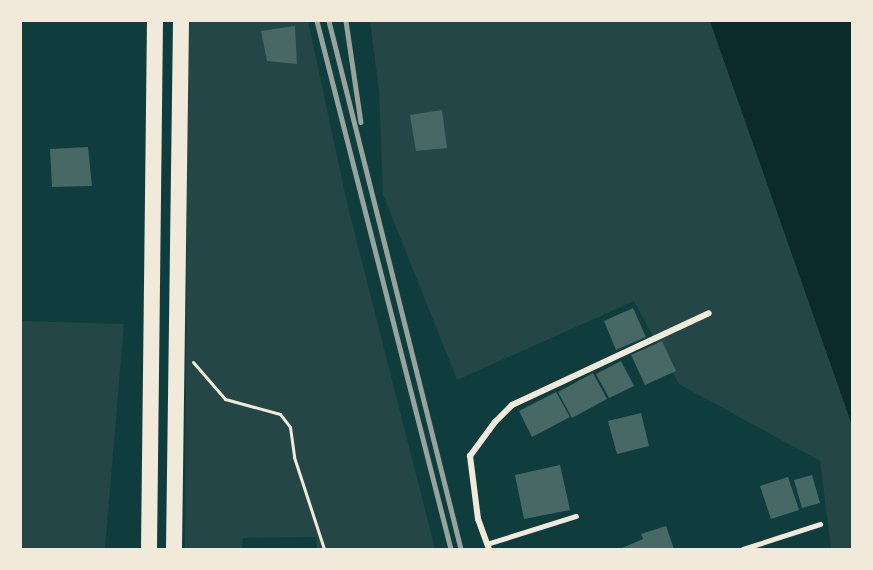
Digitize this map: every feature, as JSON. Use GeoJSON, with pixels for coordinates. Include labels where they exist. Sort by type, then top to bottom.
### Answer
{"type":"FeatureCollection","features":[{"type":"Feature","properties":{"kind":"highway"},"geometry":{"type":"LineString","coordinates":[[149,549],[155,21]]}},
{"type":"Feature","properties":{"kind":"highway"},"geometry":{"type":"LineString","coordinates":[[174,549],[181,21]]}},
{"type":"Feature","properties":{"kind":"street"},"geometry":{"type":"LineString","coordinates":[[488,547],[473,494],[470,456],[495,422],[512,405],[709,313]]}},
{"type":"Feature","properties":{"kind":"lane"},"geometry":{"type":"LineString","coordinates":[[488,547],[576,516]]}},
{"type":"Feature","properties":{"kind":"lane"},"geometry":{"type":"LineString","coordinates":[[743,549],[820,524]]}},
{"type":"Feature","properties":{"kind":"path"},"geometry":{"type":"LineString","coordinates":[[177,342],[225,399],[280,414],[290,427],[294,457],[324,549]]}},
{"type":"Feature","properties":{"kind":"shaded area"},"geometry":{"type":"Polygon","coordinates":[[[188,21],[308,21],[347,203],[435,549],[317,549],[316,537],[243,538],[242,549],[185,549],[188,21]]]}},
{"type":"Feature","properties":{"kind":"shaded area"},"geometry":{"type":"Polygon","coordinates":[[[370,21],[710,21],[852,425],[852,549],[831,549],[820,461],[679,384],[634,301],[457,380],[383,195],[379,91],[370,21]]]}},
{"type":"Feature","properties":{"kind":"shaded area"},"geometry":{"type":"Polygon","coordinates":[[[710,21],[852,21],[852,425],[710,21]]]}},
{"type":"Feature","properties":{"kind":"shaded area"},"geometry":{"type":"Polygon","coordinates":[[[21,321],[124,324],[105,548],[21,549],[21,321]]]}},
{"type":"Feature","properties":{"kind":"building"},"geometry":{"type":"Polygon","coordinates":[[[295,26],[297,64],[267,61],[261,31],[295,26]]]}},
{"type":"Feature","properties":{"kind":"building"},"geometry":{"type":"Polygon","coordinates":[[[442,110],[447,148],[416,151],[410,115],[442,110]]]}},
{"type":"Feature","properties":{"kind":"building"},"geometry":{"type":"Polygon","coordinates":[[[88,147],[92,186],[52,187],[50,149],[88,147]]]}},
{"type":"Feature","properties":{"kind":"building"},"geometry":{"type":"Polygon","coordinates":[[[633,308],[646,337],[616,350],[604,321],[633,308]]]}},
{"type":"Feature","properties":{"kind":"building"},"geometry":{"type":"Polygon","coordinates":[[[662,341],[676,371],[645,385],[631,355],[662,341]]]}},
{"type":"Feature","properties":{"kind":"building"},"geometry":{"type":"Polygon","coordinates":[[[621,361],[634,386],[609,398],[596,374],[621,361]]]}},
{"type":"Feature","properties":{"kind":"building"},"geometry":{"type":"Polygon","coordinates":[[[593,373],[607,399],[572,418],[558,392],[593,373]]]}},
{"type":"Feature","properties":{"kind":"building"},"geometry":{"type":"Polygon","coordinates":[[[556,392],[570,417],[532,437],[519,411],[556,392]]]}},
{"type":"Feature","properties":{"kind":"building"},"geometry":{"type":"Polygon","coordinates":[[[641,413],[649,446],[617,454],[608,421],[641,413]]]}},
{"type":"Feature","properties":{"kind":"building"},"geometry":{"type":"Polygon","coordinates":[[[560,465],[570,510],[524,519],[515,475],[560,465]]]}},
{"type":"Feature","properties":{"kind":"building"},"geometry":{"type":"Polygon","coordinates":[[[812,475],[820,503],[802,508],[794,480],[812,475]]]}},
{"type":"Feature","properties":{"kind":"building"},"geometry":{"type":"Polygon","coordinates":[[[788,477],[799,510],[771,519],[760,486],[788,477]]]}},
{"type":"Feature","properties":{"kind":"building"},"geometry":{"type":"Polygon","coordinates":[[[666,526],[674,549],[620,549],[643,539],[641,534],[666,526]]]}},
{"type":"Feature","properties":{"kind":"railway"},"geometry":{"type":"LineString","coordinates":[[317,21],[451,549]]}},
{"type":"Feature","properties":{"kind":"railway"},"geometry":{"type":"LineString","coordinates":[[329,21],[461,549]]}},
{"type":"Feature","properties":{"kind":"railway"},"geometry":{"type":"LineString","coordinates":[[346,21],[361,122]]}}]}
